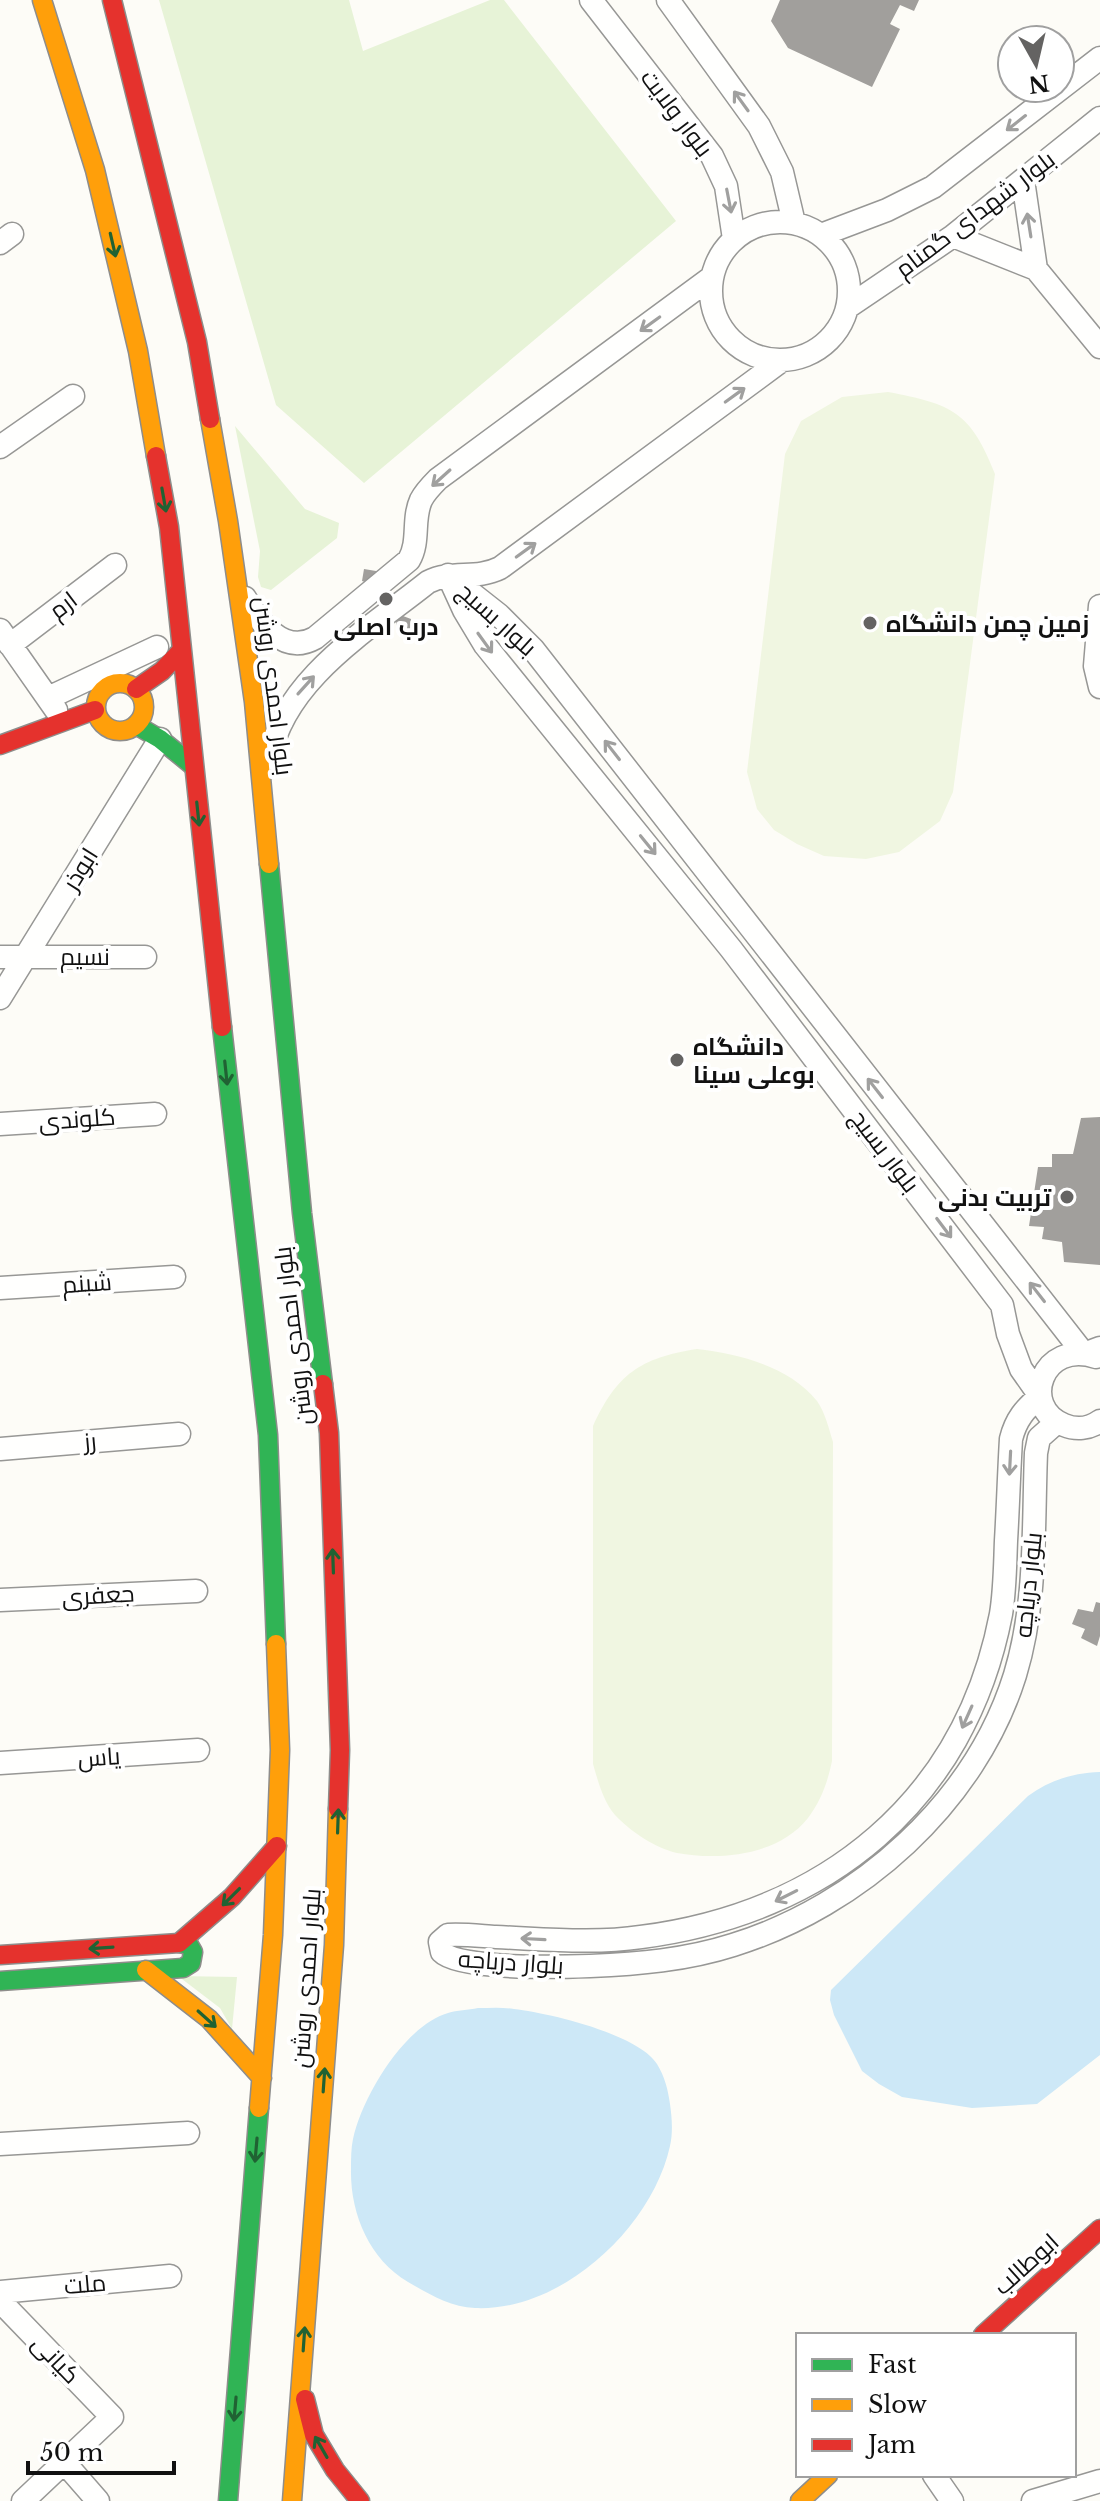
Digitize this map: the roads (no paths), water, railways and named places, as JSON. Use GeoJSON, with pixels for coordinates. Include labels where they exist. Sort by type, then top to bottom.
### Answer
{"type":"FeatureCollection","features":[{"type":"Feature","properties":{"kind":"main road"},"geometry":{"type":"LineString","coordinates":[[42,0],[95,170]]}},
{"type":"Feature","properties":{"kind":"main road"},"geometry":{"type":"LineString","coordinates":[[112,0],[155,176]]}},
{"type":"Feature","properties":{"kind":"main road"},"geometry":{"type":"LineString","coordinates":[[101,29],[155,176]]}},
{"type":"Feature","properties":{"kind":"main road"},"geometry":{"type":"LineString","coordinates":[[37,46],[95,170]]}},
{"type":"Feature","properties":{"kind":"main road","name":"بلوار احمدی روشن"},"geometry":{"type":"LineString","coordinates":[[95,170],[138,351],[169,527],[192,765],[268,1435],[280,1750],[277,1846],[273,1948],[228,2501]]}},
{"type":"Feature","properties":{"kind":"main road","name":"بلوار احمدی روشن"},"geometry":{"type":"LineString","coordinates":[[155,176],[197,342],[254,702],[302,1213],[329,1433],[340,1750],[334,1945],[292,2501]]}},
{"type":"Feature","properties":{"kind":"main road"},"geometry":{"type":"LineString","coordinates":[[136,689],[162,671],[181,651]]}},
{"type":"Feature","properties":{"kind":"main road"},"geometry":{"type":"LineString","coordinates":[[114,683],[126,683],[136,689],[144,707],[136,725],[116,731],[106,727],[95,710],[97,698],[104,689],[114,683]]}},
{"type":"Feature","properties":{"kind":"main road"},"geometry":{"type":"LineString","coordinates":[[0,745],[95,710]]}},
{"type":"Feature","properties":{"kind":"main road"},"geometry":{"type":"LineString","coordinates":[[136,725],[160,739],[192,765]]}},
{"type":"Feature","properties":{"kind":"main road"},"geometry":{"type":"LineString","coordinates":[[283,1229],[302,1213]]}},
{"type":"Feature","properties":{"kind":"main road"},"geometry":{"type":"LineString","coordinates":[[242,1216],[259,1238]]}},
{"type":"Feature","properties":{"kind":"main road"},"geometry":{"type":"LineString","coordinates":[[179,1943],[232,1897],[277,1846]]}},
{"type":"Feature","properties":{"kind":"main road"},"geometry":{"type":"LineString","coordinates":[[0,1955],[179,1943],[189,1945],[193,1952],[191,1963],[183,1968],[0,1981]]}},
{"type":"Feature","properties":{"kind":"main road","name":"بلوار احمدی روشن"},"geometry":{"type":"LineString","coordinates":[[146,1970],[209,2019],[262,2078]]}},
{"type":"Feature","properties":{"kind":"main road","name":"ابوطالب"},"geometry":{"type":"LineString","coordinates":[[985,2333],[1100,2229]]}},
{"type":"Feature","properties":{"kind":"main road"},"geometry":{"type":"LineString","coordinates":[[301,2383],[314,2435],[335,2470],[360,2501]]}},
{"type":"Feature","properties":{"kind":"main road"},"geometry":{"type":"LineString","coordinates":[[800,2501],[826,2477]]}},
{"type":"Feature","properties":{"kind":"street","name":"بلوار ولایت"},"geometry":{"type":"LineString","coordinates":[[591,0],[712,156],[726,186],[734,239]]}},
{"type":"Feature","properties":{"kind":"street"},"geometry":{"type":"LineString","coordinates":[[668,0],[766,138],[782,172],[794,223]]}},
{"type":"Feature","properties":{"kind":"street","name":"بلوار شهدای گمنام"},"geometry":{"type":"LineString","coordinates":[[821,235],[887,210],[933,187],[1100,58]]}},
{"type":"Feature","properties":{"kind":"street","name":"بلوار شهدای گمنام"},"geometry":{"type":"LineString","coordinates":[[848,307],[953,236],[1100,118]]}},
{"type":"Feature","properties":{"kind":"street"},"geometry":{"type":"LineString","coordinates":[[1023,180],[1036,269]]}},
{"type":"Feature","properties":{"kind":"street"},"geometry":{"type":"LineString","coordinates":[[773,222],[794,223],[821,235],[842,258],[849,277],[848,307],[835,335],[820,348],[802,357],[781,361],[758,357],[737,346],[721,328],[712,307],[712,277],[721,255],[734,239],[752,227],[773,222]]}},
{"type":"Feature","properties":{"kind":"street"},"geometry":{"type":"LineString","coordinates":[[953,236],[1036,269],[1100,347]]}},
{"type":"Feature","properties":{"kind":"street"},"geometry":{"type":"LineString","coordinates":[[238,588],[261,622],[280,638],[302,643],[315,638],[409,560],[416,545],[421,500],[438,479],[712,277]]}},
{"type":"Feature","properties":{"kind":"street"},"geometry":{"type":"LineString","coordinates":[[265,808],[271,747],[285,713],[296,696],[341,652],[428,582],[448,575],[481,576],[500,568],[781,361]]}},
{"type":"Feature","properties":{"kind":"street"},"geometry":{"type":"LineString","coordinates":[[0,447],[73,396]]}},
{"type":"Feature","properties":{"kind":"street","name":"ارم"},"geometry":{"type":"LineString","coordinates":[[5,637],[115,565]]}},
{"type":"Feature","properties":{"kind":"street","name":"بلوار بسیج"},"geometry":{"type":"LineString","coordinates":[[448,575],[499,615],[533,649],[1095,1354]]}},
{"type":"Feature","properties":{"kind":"street","name":"بلوار بسیج"},"geometry":{"type":"LineString","coordinates":[[448,575],[485,645],[731,949],[1002,1305],[1008,1334],[1021,1369],[1040,1396],[1043,1406],[1057,1422]]}},
{"type":"Feature","properties":{"kind":"street"},"geometry":{"type":"LineString","coordinates":[[1100,606],[1095,666],[1100,687]]}},
{"type":"Feature","properties":{"kind":"street"},"geometry":{"type":"LineString","coordinates":[[5,637],[64,721]]}},
{"type":"Feature","properties":{"kind":"street"},"geometry":{"type":"LineString","coordinates":[[48,698],[157,647]]}},
{"type":"Feature","properties":{"kind":"street","name":"ابوذر"},"geometry":{"type":"LineString","coordinates":[[0,998],[160,739]]}},
{"type":"Feature","properties":{"kind":"street","name":"نسیم"},"geometry":{"type":"LineString","coordinates":[[0,957],[145,957]]}},
{"type":"Feature","properties":{"kind":"street","name":"کلوندی"},"geometry":{"type":"LineString","coordinates":[[0,1124],[155,1114]]}},
{"type":"Feature","properties":{"kind":"street","name":"شبنم"},"geometry":{"type":"LineString","coordinates":[[0,1288],[174,1277]]}},
{"type":"Feature","properties":{"kind":"street"},"geometry":{"type":"LineString","coordinates":[[1040,1396],[1044,1373],[1061,1357],[1073,1353],[1095,1354]]}},
{"type":"Feature","properties":{"kind":"street","name":"بلوار دریاچه"},"geometry":{"type":"LineString","coordinates":[[1040,1396],[1015,1423],[1011,1439],[1005,1586],[996,1637],[980,1687],[943,1764],[883,1832],[815,1882],[733,1919],[638,1938],[545,1939],[448,1935],[440,1942],[442,1952],[452,1960],[473,1963],[570,1966],[628,1964],[707,1952],[763,1935],[796,1920],[851,1887],[902,1848],[933,1816],[968,1771],[996,1723],[1008,1694],[1019,1658],[1032,1588],[1036,1453],[1039,1438],[1057,1422]]}},
{"type":"Feature","properties":{"kind":"street"},"geometry":{"type":"LineString","coordinates":[[1057,1422],[1082,1428],[1100,1421]]}},
{"type":"Feature","properties":{"kind":"street","name":"رز"},"geometry":{"type":"LineString","coordinates":[[0,1449],[179,1434]]}},
{"type":"Feature","properties":{"kind":"street","name":"جعفری"},"geometry":{"type":"LineString","coordinates":[[0,1600],[196,1591]]}},
{"type":"Feature","properties":{"kind":"street","name":"یاس"},"geometry":{"type":"LineString","coordinates":[[0,1763],[198,1750]]}},
{"type":"Feature","properties":{"kind":"street"},"geometry":{"type":"LineString","coordinates":[[0,2144],[188,2133]]}},
{"type":"Feature","properties":{"kind":"street","name":"ملت"},"geometry":{"type":"LineString","coordinates":[[0,2292],[170,2276]]}},
{"type":"Feature","properties":{"kind":"street","name":"کیانی"},"geometry":{"type":"LineString","coordinates":[[0,2301],[112,2417],[64,2462]]}},
{"type":"Feature","properties":{"kind":"street"},"geometry":{"type":"LineString","coordinates":[[23,2501],[64,2462],[98,2501]]}},
{"type":"Feature","properties":{"kind":"street"},"geometry":{"type":"LineString","coordinates":[[935,2477],[952,2501]]}},
{"type":"Feature","properties":{"kind":"street"},"geometry":{"type":"LineString","coordinates":[[1033,2501],[1100,2481]]}},
{"type":"Feature","properties":{"kind":"water"},"geometry":{"type":"Polygon","coordinates":[[[1100,1772],[1100,2055],[1037,2104],[972,2108],[902,2097],[879,2084],[862,2071],[834,2015],[831,1990],[1028,1796],[1062,1778],[1100,1772]]]}},
{"type":"Feature","properties":{"kind":"water"},"geometry":{"type":"Polygon","coordinates":[[[510,2008],[548,2015],[613,2034],[632,2043],[647,2053],[662,2074],[669,2099],[672,2131],[660,2177],[644,2206],[623,2234],[598,2259],[570,2280],[539,2296],[507,2306],[475,2308],[432,2295],[408,2282],[382,2261],[358,2218],[351,2161],[353,2139],[365,2103],[387,2065],[401,2048],[432,2020],[451,2012],[510,2008]]]}},
{"type":"Feature","properties":{"kind":"place","name":"درب اصلی"},"geometry":{"type":"Point","coordinates":[386,599]}},
{"type":"Feature","properties":{"kind":"place","name":"زمین چمن دانشگاه"},"geometry":{"type":"Point","coordinates":[870,623]}},
{"type":"Feature","properties":{"kind":"place","name":"دانشگاه بوعلی سینا"},"geometry":{"type":"Point","coordinates":[677,1060]}},
{"type":"Feature","properties":{"kind":"place","name":"تربیت بدنی"},"geometry":{"type":"Point","coordinates":[1067,1197]}}]}
